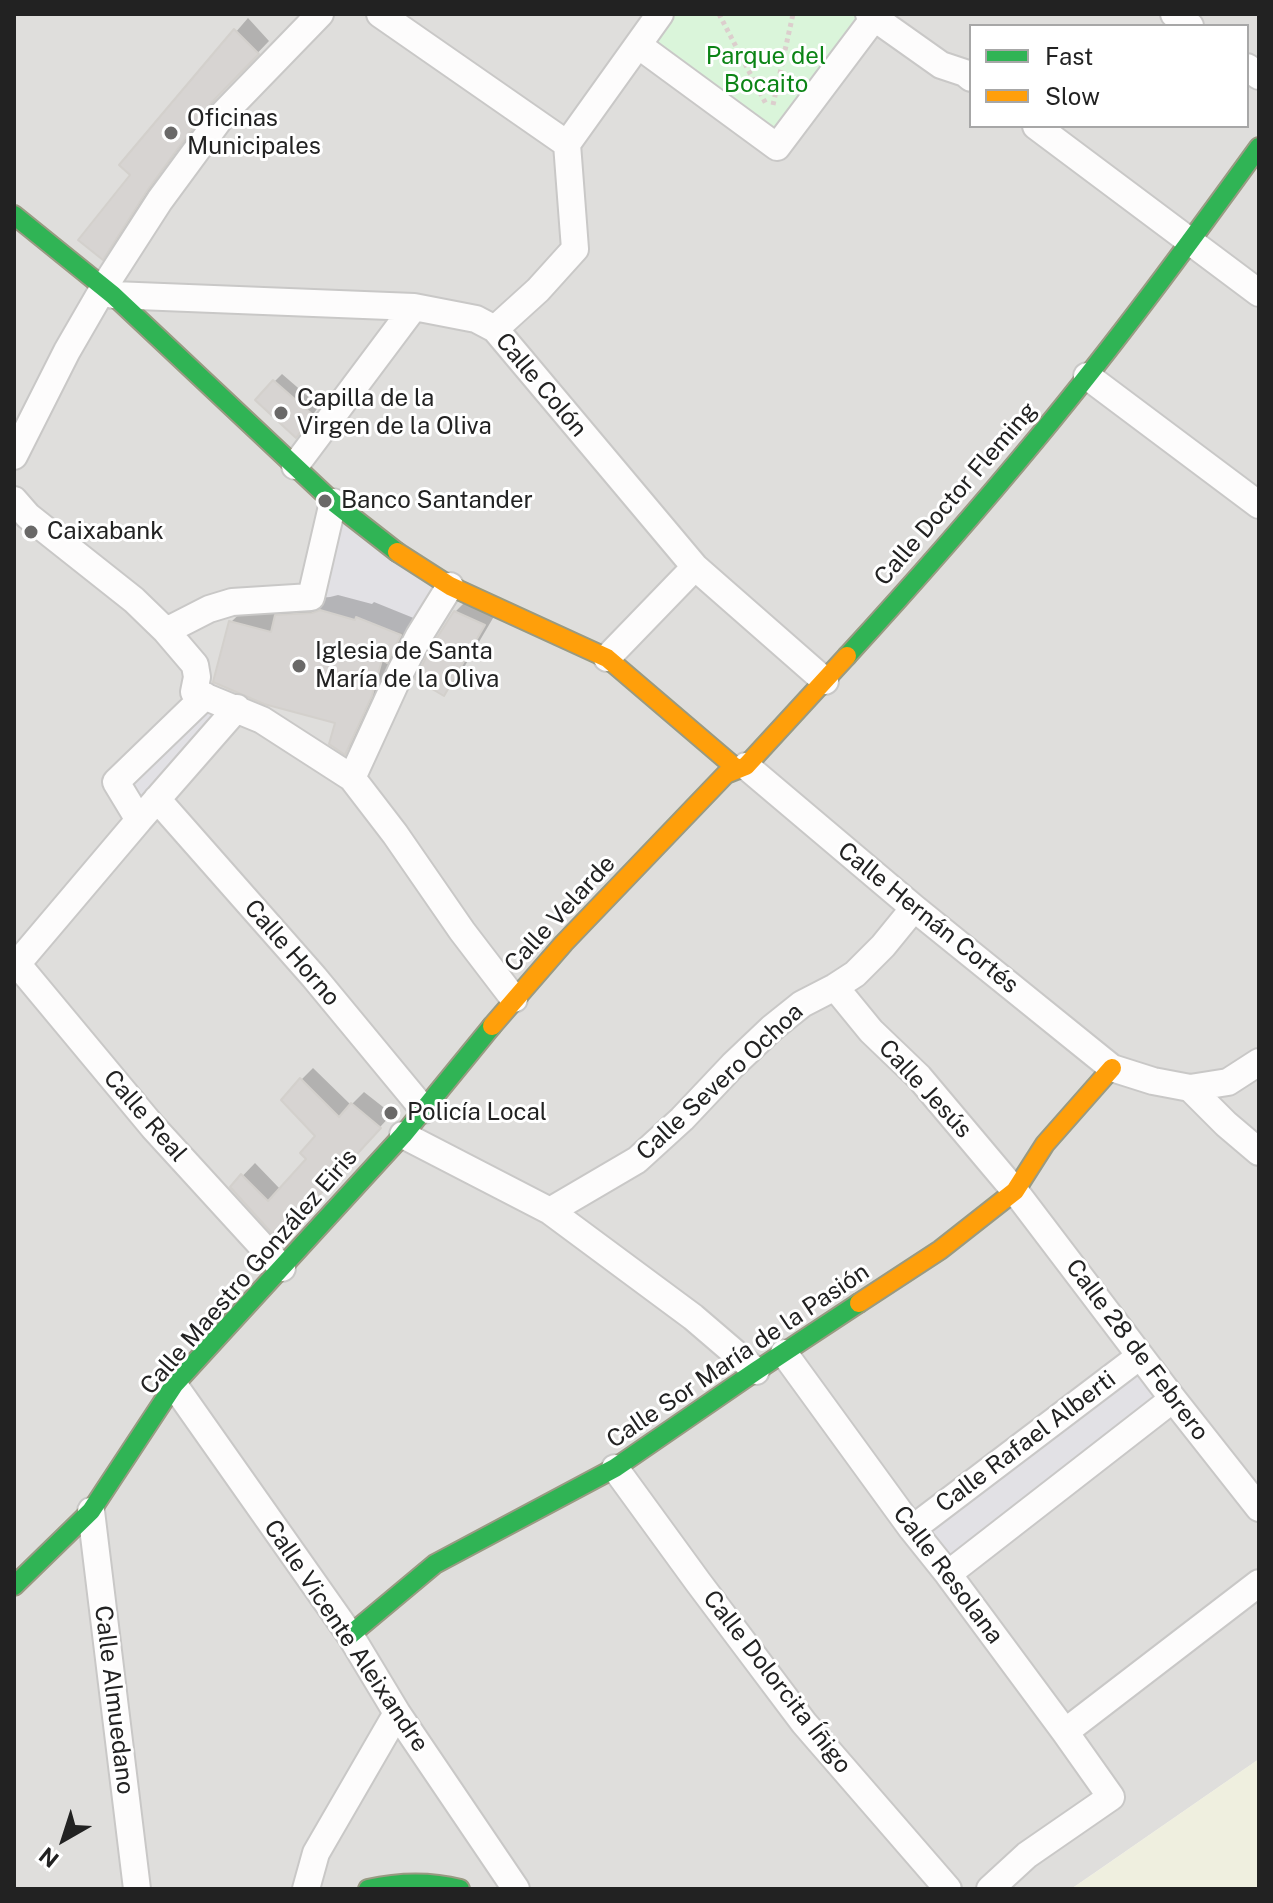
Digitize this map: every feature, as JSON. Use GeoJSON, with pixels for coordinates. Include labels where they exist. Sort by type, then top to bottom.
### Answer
{"type":"FeatureCollection","features":[{"type":"Feature","properties":{"kind":"street"},"geometry":{"type":"LineString","coordinates":[[14,456],[67,351],[109,291],[160,200],[224,113],[320,14]]}},
{"type":"Feature","properties":{"kind":"street"},"geometry":{"type":"LineString","coordinates":[[380,14],[567,144]]}},
{"type":"Feature","properties":{"kind":"street"},"geometry":{"type":"LineString","coordinates":[[495,329],[538,290],[575,249],[567,144],[660,14]]}},
{"type":"Feature","properties":{"kind":"street"},"geometry":{"type":"LineString","coordinates":[[638,45],[777,147],[872,16],[941,65],[969,76]]}},
{"type":"Feature","properties":{"kind":"street"},"geometry":{"type":"LineString","coordinates":[[1039,128],[1259,293]]}},
{"type":"Feature","properties":{"kind":"street","name":"Calle Doctor Fleming"},"geometry":{"type":"LineString","coordinates":[[742,768],[825,681],[956,534],[1087,376],[1259,147]]}},
{"type":"Feature","properties":{"kind":"street"},"geometry":{"type":"LineString","coordinates":[[14,215],[109,291],[333,502],[386,545],[450,586],[607,658],[742,768]]}},
{"type":"Feature","properties":{"kind":"street","name":"Calle Colón"},"geometry":{"type":"LineString","coordinates":[[109,291],[414,307],[476,319],[495,329],[695,567],[825,681]]}},
{"type":"Feature","properties":{"kind":"street"},"geometry":{"type":"LineString","coordinates":[[295,466],[414,307]]}},
{"type":"Feature","properties":{"kind":"street"},"geometry":{"type":"LineString","coordinates":[[1087,376],[1259,505]]}},
{"type":"Feature","properties":{"kind":"street"},"geometry":{"type":"LineString","coordinates":[[166,631],[209,609],[232,602],[311,597],[333,502]]}},
{"type":"Feature","properties":{"kind":"street"},"geometry":{"type":"LineString","coordinates":[[19,516],[134,600],[166,631],[195,665],[197,677],[194,692],[262,720],[352,778],[514,999]]}},
{"type":"Feature","properties":{"kind":"street"},"geometry":{"type":"LineString","coordinates":[[607,658],[695,567]]}},
{"type":"Feature","properties":{"kind":"street"},"geometry":{"type":"LineString","coordinates":[[352,778],[401,671],[450,586]]}},
{"type":"Feature","properties":{"kind":"street"},"geometry":{"type":"LineString","coordinates":[[139,820],[116,782],[205,696]]}},
{"type":"Feature","properties":{"kind":"street"},"geometry":{"type":"LineString","coordinates":[[16,962],[237,708]]}},
{"type":"Feature","properties":{"kind":"street","name":"Calle Hernán Cortés"},"geometry":{"type":"LineString","coordinates":[[742,768],[1112,1068]]}},
{"type":"Feature","properties":{"kind":"street","name":"Calle Velarde"},"geometry":{"type":"LineString","coordinates":[[424,1110],[564,943],[726,774],[742,768]]}},
{"type":"Feature","properties":{"kind":"street","name":"Calle Horno"},"geometry":{"type":"LineString","coordinates":[[157,799],[314,977],[424,1110]]}},
{"type":"Feature","properties":{"kind":"street","name":"Calle Severo Ochoa"},"geometry":{"type":"LineString","coordinates":[[550,1211],[637,1160],[772,1028],[802,1004],[855,974],[914,908]]}},
{"type":"Feature","properties":{"kind":"street","name":"Calle Real"},"geometry":{"type":"LineString","coordinates":[[16,962],[153,1127],[282,1268]]}},
{"type":"Feature","properties":{"kind":"street","name":"Calle Jesús"},"geometry":{"type":"LineString","coordinates":[[835,987],[871,1031],[919,1077],[1015,1191]]}},
{"type":"Feature","properties":{"kind":"street"},"geometry":{"type":"LineString","coordinates":[[1112,1068],[1153,1081],[1190,1088],[1228,1082],[1259,1062]]}},
{"type":"Feature","properties":{"kind":"street","name":"Calle Sor María de la Pasión"},"geometry":{"type":"LineString","coordinates":[[350,1635],[435,1564],[615,1468],[940,1250],[1015,1191],[1045,1144],[1112,1068]]}},
{"type":"Feature","properties":{"kind":"street"},"geometry":{"type":"LineString","coordinates":[[1190,1088],[1259,1152]]}},
{"type":"Feature","properties":{"kind":"street","name":"Calle Maestro González Eiris"},"geometry":{"type":"LineString","coordinates":[[14,1586],[91,1511],[174,1385],[424,1110]]}},
{"type":"Feature","properties":{"kind":"street"},"geometry":{"type":"LineString","coordinates":[[403,1135],[550,1211],[693,1317],[756,1371]]}},
{"type":"Feature","properties":{"kind":"street","name":"Calle 28 de Febrero"},"geometry":{"type":"LineString","coordinates":[[1015,1191],[1259,1508]]}},
{"type":"Feature","properties":{"kind":"street","name":"Calle Resolana"},"geometry":{"type":"LineString","coordinates":[[784,1353],[1111,1797],[1027,1855],[990,1889]]}},
{"type":"Feature","properties":{"kind":"street","name":"Calle Rafael Alberti"},"geometry":{"type":"LineString","coordinates":[[912,1529],[1140,1356]]}},
{"type":"Feature","properties":{"kind":"street","name":"Calle Vicente Aleixandre"},"geometry":{"type":"LineString","coordinates":[[174,1385],[350,1635],[397,1713],[516,1889]]}},
{"type":"Feature","properties":{"kind":"street"},"geometry":{"type":"LineString","coordinates":[[948,1574],[1173,1399]]}},
{"type":"Feature","properties":{"kind":"street","name":"Calle Dolorcita Íñigo"},"geometry":{"type":"LineString","coordinates":[[615,1468],[804,1723],[948,1889]]}},
{"type":"Feature","properties":{"kind":"street","name":"Calle Almuedano"},"geometry":{"type":"LineString","coordinates":[[91,1511],[137,1889]]}},
{"type":"Feature","properties":{"kind":"street"},"geometry":{"type":"LineString","coordinates":[[1065,1732],[1259,1583]]}},
{"type":"Feature","properties":{"kind":"street"},"geometry":{"type":"LineString","coordinates":[[306,1889],[316,1853],[397,1713]]}},
{"type":"Feature","properties":{"kind":"street"},"geometry":{"type":"LineString","coordinates":[[368,1889],[417,1883],[460,1889]]}},
{"type":"Feature","properties":{"kind":"path"},"geometry":{"type":"LineString","coordinates":[[719,14],[771,114],[793,14]]}},
{"type":"Feature","properties":{"kind":"shaded area"},"geometry":{"type":"Polygon","coordinates":[[[14,14],[1259,14],[1259,1759],[1071,1889],[14,1889],[14,14]]]}},
{"type":"Feature","properties":{"kind":"shaded area"},"geometry":{"type":"Polygon","coordinates":[[[333,502],[450,586],[419,636],[310,607],[333,502]]]}},
{"type":"Feature","properties":{"kind":"shaded area"},"geometry":{"type":"Polygon","coordinates":[[[205,696],[237,708],[139,820],[116,782],[205,696]]]}},
{"type":"Feature","properties":{"kind":"shaded area"},"geometry":{"type":"Polygon","coordinates":[[[1140,1356],[1173,1399],[948,1574],[912,1529],[1140,1356]]]}},
{"type":"Feature","properties":{"kind":"green space","name":"Parque del Bocaito"},"geometry":{"type":"Polygon","coordinates":[[[660,14],[869,14],[777,147],[638,45],[660,14]]]}},
{"type":"Feature","properties":{"kind":"green space"},"geometry":{"type":"Polygon","coordinates":[[[1259,1759],[1259,1889],[1071,1889],[1096,1872],[1259,1759]]]}},
{"type":"Feature","properties":{"kind":"building","name":"Oficinas Municipales"},"geometry":{"type":"Polygon","coordinates":[[[234,29],[259,54],[211,103],[147,191],[103,260],[78,240],[130,175],[119,165],[234,29]]]}},
{"type":"Feature","properties":{"kind":"building","name":"Capilla de la Virgen de la Oliva"},"geometry":{"type":"Polygon","coordinates":[[[273,380],[313,415],[296,438],[255,400],[273,380]]]}},
{"type":"Feature","properties":{"kind":"building","name":"Iglesia de Santa María de la Oliva"},"geometry":{"type":"Polygon","coordinates":[[[320,610],[355,620],[356,617],[401,635],[387,663],[382,660],[372,696],[345,755],[329,744],[335,723],[264,704],[213,682],[229,621],[271,632],[275,615],[320,610]]]}},
{"type":"Feature","properties":{"kind":"building"},"geometry":{"type":"Polygon","coordinates":[[[454,611],[485,625],[444,696],[415,679],[454,611]]]}},
{"type":"Feature","properties":{"kind":"building"},"geometry":{"type":"Polygon","coordinates":[[[300,1078],[339,1117],[351,1103],[381,1128],[278,1240],[230,1187],[241,1174],[268,1201],[306,1159],[300,1153],[315,1136],[281,1100],[300,1078]]]}},
{"type":"Feature","properties":{"kind":"traffic: fast"},"geometry":{"type":"LineString","coordinates":[[847,656],[1068,401],[1259,147]]}},
{"type":"Feature","properties":{"kind":"traffic: fast"},"geometry":{"type":"LineString","coordinates":[[14,215],[113,295],[333,502],[397,552]]}},
{"type":"Feature","properties":{"kind":"traffic: fast"},"geometry":{"type":"LineString","coordinates":[[14,1586],[91,1511],[174,1385],[403,1135],[492,1026]]}},
{"type":"Feature","properties":{"kind":"traffic: fast"},"geometry":{"type":"LineString","coordinates":[[350,1635],[435,1564],[615,1468],[859,1303]]}},
{"type":"Feature","properties":{"kind":"traffic: fast"},"geometry":{"type":"LineString","coordinates":[[368,1889],[414,1883],[460,1889]]}},
{"type":"Feature","properties":{"kind":"traffic: slow"},"geometry":{"type":"LineString","coordinates":[[397,552],[450,586],[607,658],[737,769]]}},
{"type":"Feature","properties":{"kind":"traffic: slow"},"geometry":{"type":"LineString","coordinates":[[492,1026],[564,943],[726,774],[746,766],[847,656]]}},
{"type":"Feature","properties":{"kind":"traffic: slow"},"geometry":{"type":"LineString","coordinates":[[859,1303],[940,1250],[1015,1191],[1045,1144],[1112,1068]]}},
{"type":"Feature","properties":{"kind":"place","name":"Oficinas Municipales"},"geometry":{"type":"Point","coordinates":[171,133]}},
{"type":"Feature","properties":{"kind":"place","name":"Capilla de la Virgen de la Oliva"},"geometry":{"type":"Point","coordinates":[281,413]}},
{"type":"Feature","properties":{"kind":"place","name":"Banco Santander"},"geometry":{"type":"Point","coordinates":[325,501]}},
{"type":"Feature","properties":{"kind":"place","name":"Caixabank"},"geometry":{"type":"Point","coordinates":[31,532]}},
{"type":"Feature","properties":{"kind":"place","name":"Iglesia de Santa María de la Oliva"},"geometry":{"type":"Point","coordinates":[299,666]}},
{"type":"Feature","properties":{"kind":"place","name":"Policía Local"},"geometry":{"type":"Point","coordinates":[391,1113]}}]}
